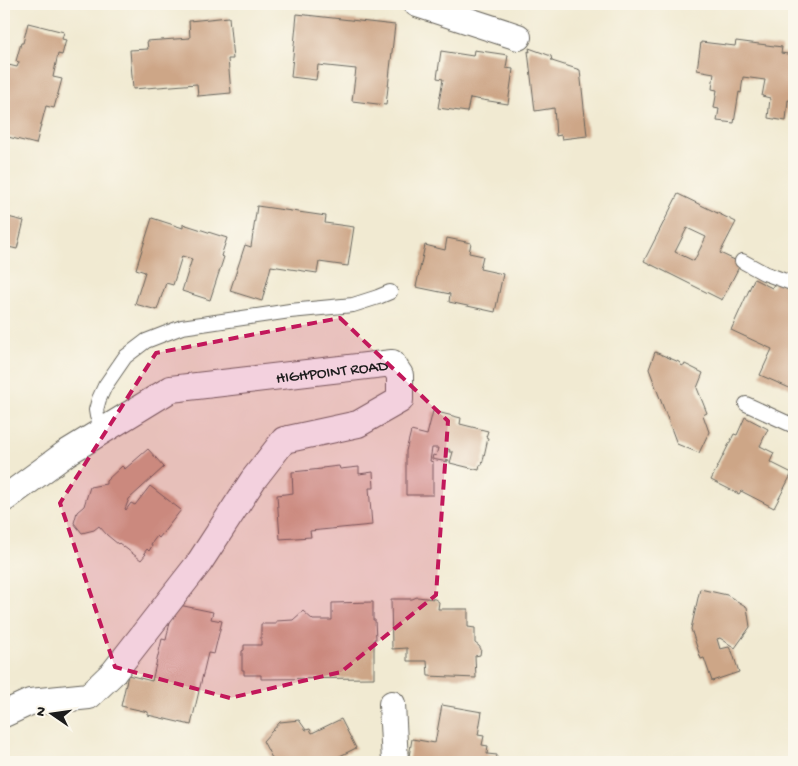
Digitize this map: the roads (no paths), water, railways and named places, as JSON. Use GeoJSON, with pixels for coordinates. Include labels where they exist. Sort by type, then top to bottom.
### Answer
{"type":"FeatureCollection","features":[{"type":"Feature","properties":{"kind":"street"},"geometry":{"type":"LineString","coordinates":[[417,4],[518,37]]}},
{"type":"Feature","properties":{"kind":"street","name":"HIGHPOINT ROAD"},"geometry":{"type":"LineString","coordinates":[[4,499],[68,452],[171,390],[392,363],[400,375],[400,400],[358,424],[284,440],[253,480],[193,571],[114,672],[88,696],[30,702],[4,714]]}},
{"type":"Feature","properties":{"kind":"street"},"geometry":{"type":"LineString","coordinates":[[392,704],[395,762]]}},
{"type":"Feature","properties":{"kind":"lane"},"geometry":{"type":"LineString","coordinates":[[742,260],[764,273],[794,284]]}},
{"type":"Feature","properties":{"kind":"lane"},"geometry":{"type":"LineString","coordinates":[[103,431],[96,410],[98,399],[125,357],[146,341],[182,327],[271,313],[353,305],[390,292]]}},
{"type":"Feature","properties":{"kind":"lane"},"geometry":{"type":"LineString","coordinates":[[746,404],[794,426]]}}]}
